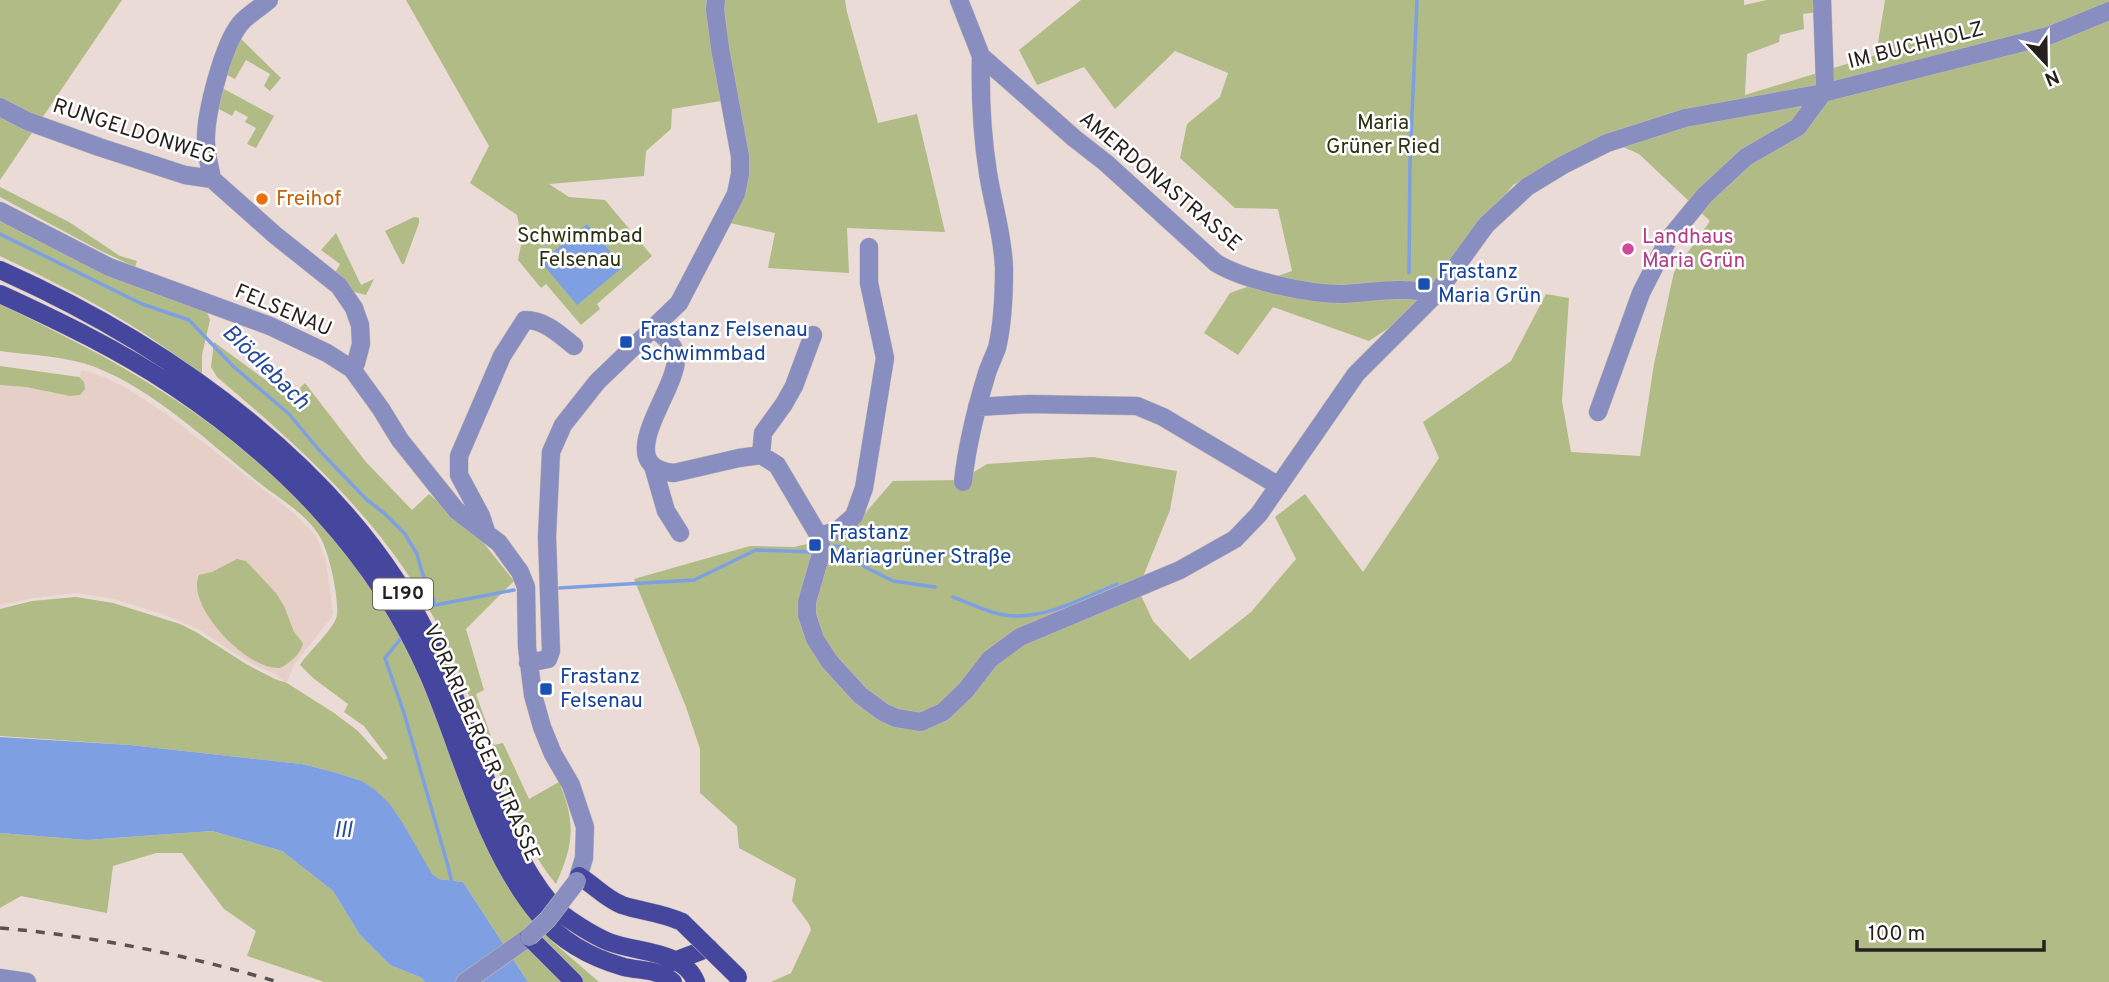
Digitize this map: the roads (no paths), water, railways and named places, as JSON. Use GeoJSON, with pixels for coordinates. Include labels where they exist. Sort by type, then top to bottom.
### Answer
{"type":"FeatureCollection","features":[{"type":"Feature","properties":{"kind":"main road","name":"VORARLBERGER STRASSE"},"geometry":{"type":"LineString","coordinates":[[0,270],[74,304],[182,370],[265,436],[323,489],[374,550],[418,619],[443,669],[508,832],[553,906],[590,933],[608,942],[675,960]]}},
{"type":"Feature","properties":{"kind":"main road","name":"VORARLBERGER STRASSE"},"geometry":{"type":"LineString","coordinates":[[0,294],[63,323],[171,385],[202,406],[254,448],[324,514],[367,566],[405,625],[429,675],[494,839],[523,892],[540,916],[562,936],[594,957],[628,968],[654,971],[676,982]]}},
{"type":"Feature","properties":{"kind":"main road"},"geometry":{"type":"LineString","coordinates":[[578,879],[623,905],[664,914],[682,922],[740,980]]}},
{"type":"Feature","properties":{"kind":"main road"},"geometry":{"type":"LineString","coordinates":[[529,937],[574,982]]}},
{"type":"Feature","properties":{"kind":"main road"},"geometry":{"type":"LineString","coordinates":[[654,971],[709,948],[697,982]]}},
{"type":"Feature","properties":{"kind":"main road"},"geometry":{"type":"LineString","coordinates":[[675,960],[676,982]]}},
{"type":"Feature","properties":{"kind":"main road"},"geometry":{"type":"LineString","coordinates":[[675,960],[691,971],[697,982]]}},
{"type":"Feature","properties":{"kind":"street"},"geometry":{"type":"LineString","coordinates":[[212,179],[206,143],[207,127],[227,47],[241,22],[269,0]]}},
{"type":"Feature","properties":{"kind":"street"},"geometry":{"type":"LineString","coordinates":[[528,663],[548,659],[551,651],[547,537],[551,452],[564,425],[597,382],[679,303],[736,194],[740,156],[720,48],[716,0]]}},
{"type":"Feature","properties":{"kind":"street","name":"AMERDONASTRASSE"},"geometry":{"type":"LineString","coordinates":[[959,0],[981,56],[1106,163],[1216,263],[1233,273],[1277,284],[1341,294],[1405,290],[1436,294]]}},
{"type":"Feature","properties":{"kind":"street","name":"IM BUCHHOLZ"},"geometry":{"type":"LineString","coordinates":[[1822,0],[1823,93],[2048,36],[2109,12]]}},
{"type":"Feature","properties":{"kind":"street"},"geometry":{"type":"LineString","coordinates":[[964,482],[965,458],[977,407],[996,349],[1002,315],[1004,268],[1000,228],[988,173],[980,88],[981,56]]}},
{"type":"Feature","properties":{"kind":"street"},"geometry":{"type":"LineString","coordinates":[[653,466],[674,474],[761,455],[777,465],[820,536],[822,550],[807,602],[807,615],[816,639],[830,661],[860,695],[896,718],[921,722],[943,712],[966,690],[989,659],[1020,637],[1190,566],[1235,539],[1259,514],[1356,374],[1436,294],[1486,225],[1527,187],[1607,143],[1685,118],[1823,93]]}},
{"type":"Feature","properties":{"kind":"street"},"geometry":{"type":"LineString","coordinates":[[1598,412],[1640,293],[1668,240],[1705,195],[1746,157],[1798,127],[1823,93]]}},
{"type":"Feature","properties":{"kind":"street"},"geometry":{"type":"LineString","coordinates":[[1779,102],[1798,127]]}},
{"type":"Feature","properties":{"kind":"street","name":"RUNGELDONWEG"},"geometry":{"type":"LineString","coordinates":[[0,107],[27,121],[99,148],[185,174],[212,179],[275,235],[340,286],[355,308],[360,325],[361,344],[352,369]]}},
{"type":"Feature","properties":{"kind":"street","name":"FELSENAU"},"geometry":{"type":"LineString","coordinates":[[0,211],[109,267],[270,326],[327,353],[352,369],[400,440],[456,510],[499,543],[520,572],[526,587],[528,663],[533,695],[553,754],[571,785],[585,827],[585,849],[578,879],[548,919],[529,937],[465,982]]}},
{"type":"Feature","properties":{"kind":"street"},"geometry":{"type":"LineString","coordinates":[[820,536],[837,531],[854,516],[864,488],[885,358],[869,283],[869,247]]}},
{"type":"Feature","properties":{"kind":"street","name":"FELSENAU"},"geometry":{"type":"LineString","coordinates":[[487,534],[481,516],[458,475],[459,456],[502,356],[525,320],[537,320],[574,346]]}},
{"type":"Feature","properties":{"kind":"street"},"geometry":{"type":"LineString","coordinates":[[654,328],[672,345],[677,356],[644,450],[653,466],[666,511],[680,533]]}},
{"type":"Feature","properties":{"kind":"street"},"geometry":{"type":"LineString","coordinates":[[761,455],[763,433],[794,386],[813,335]]}},
{"type":"Feature","properties":{"kind":"street"},"geometry":{"type":"LineString","coordinates":[[977,407],[1030,404],[1137,406],[1163,417],[1279,486]]}},
{"type":"Feature","properties":{"kind":"street"},"geometry":{"type":"LineString","coordinates":[[0,978],[27,982]]}},
{"type":"Feature","properties":{"kind":"water","name":"Schwimmbad Felsenau"},"geometry":{"type":"Polygon","coordinates":[[[587,224],[623,267],[577,305],[541,262],[587,224]]]}},
{"type":"Feature","properties":{"kind":"water","name":"Ill"},"geometry":{"type":"Polygon","coordinates":[[[0,737],[130,745],[302,764],[362,781],[390,804],[432,874],[439,879],[463,882],[528,982],[425,982],[422,978],[390,965],[360,935],[333,891],[282,851],[212,831],[87,840],[0,833],[0,737]]]}},
{"type":"Feature","properties":{"kind":"waterway"},"geometry":{"type":"LineString","coordinates":[[1409,273],[1410,161],[1417,0]]}},
{"type":"Feature","properties":{"kind":"waterway","name":"Blödlebach"},"geometry":{"type":"LineString","coordinates":[[0,234],[142,304],[189,320],[233,366],[289,414],[366,499],[405,534],[417,554],[434,601],[428,608]]}},
{"type":"Feature","properties":{"kind":"waterway"},"geometry":{"type":"LineString","coordinates":[[834,546],[844,547],[865,567],[893,581],[935,587]]}},
{"type":"Feature","properties":{"kind":"waterway"},"geometry":{"type":"LineString","coordinates":[[559,588],[694,580],[756,550],[813,552]]}},
{"type":"Feature","properties":{"kind":"waterway"},"geometry":{"type":"LineString","coordinates":[[953,597],[1005,615],[1034,615],[1063,607],[1117,584]]}},
{"type":"Feature","properties":{"kind":"waterway"},"geometry":{"type":"LineString","coordinates":[[430,606],[514,590]]}},
{"type":"Feature","properties":{"kind":"waterway","name":"Blödlebach"},"geometry":{"type":"LineString","coordinates":[[403,636],[385,658],[404,713],[452,883]]}},
{"type":"Feature","properties":{"kind":"railway"},"geometry":{"type":"LineString","coordinates":[[0,928],[140,948],[278,982]]}},
{"type":"Feature","properties":{"kind":"place","name":"Freihof"},"geometry":{"type":"Point","coordinates":[262,199]}},
{"type":"Feature","properties":{"kind":"place","name":"Landhaus Maria Grün"},"geometry":{"type":"Point","coordinates":[1628,249]}},
{"type":"Feature","properties":{"kind":"place","name":"Frastanz Maria Grün"},"geometry":{"type":"Point","coordinates":[1424,284]}},
{"type":"Feature","properties":{"kind":"place","name":"Frastanz Felsenau Schwimmbad"},"geometry":{"type":"Point","coordinates":[626,342]}},
{"type":"Feature","properties":{"kind":"place","name":"Frastanz Mariagrüner Straße"},"geometry":{"type":"Point","coordinates":[815,545]}},
{"type":"Feature","properties":{"kind":"place","name":"Frastanz Felsenau"},"geometry":{"type":"Point","coordinates":[546,689]}},
{"type":"Feature","properties":{"kind":"park label","name":"Maria Grüner Ried"},"geometry":{"type":"Point","coordinates":[1383,135]}}]}
